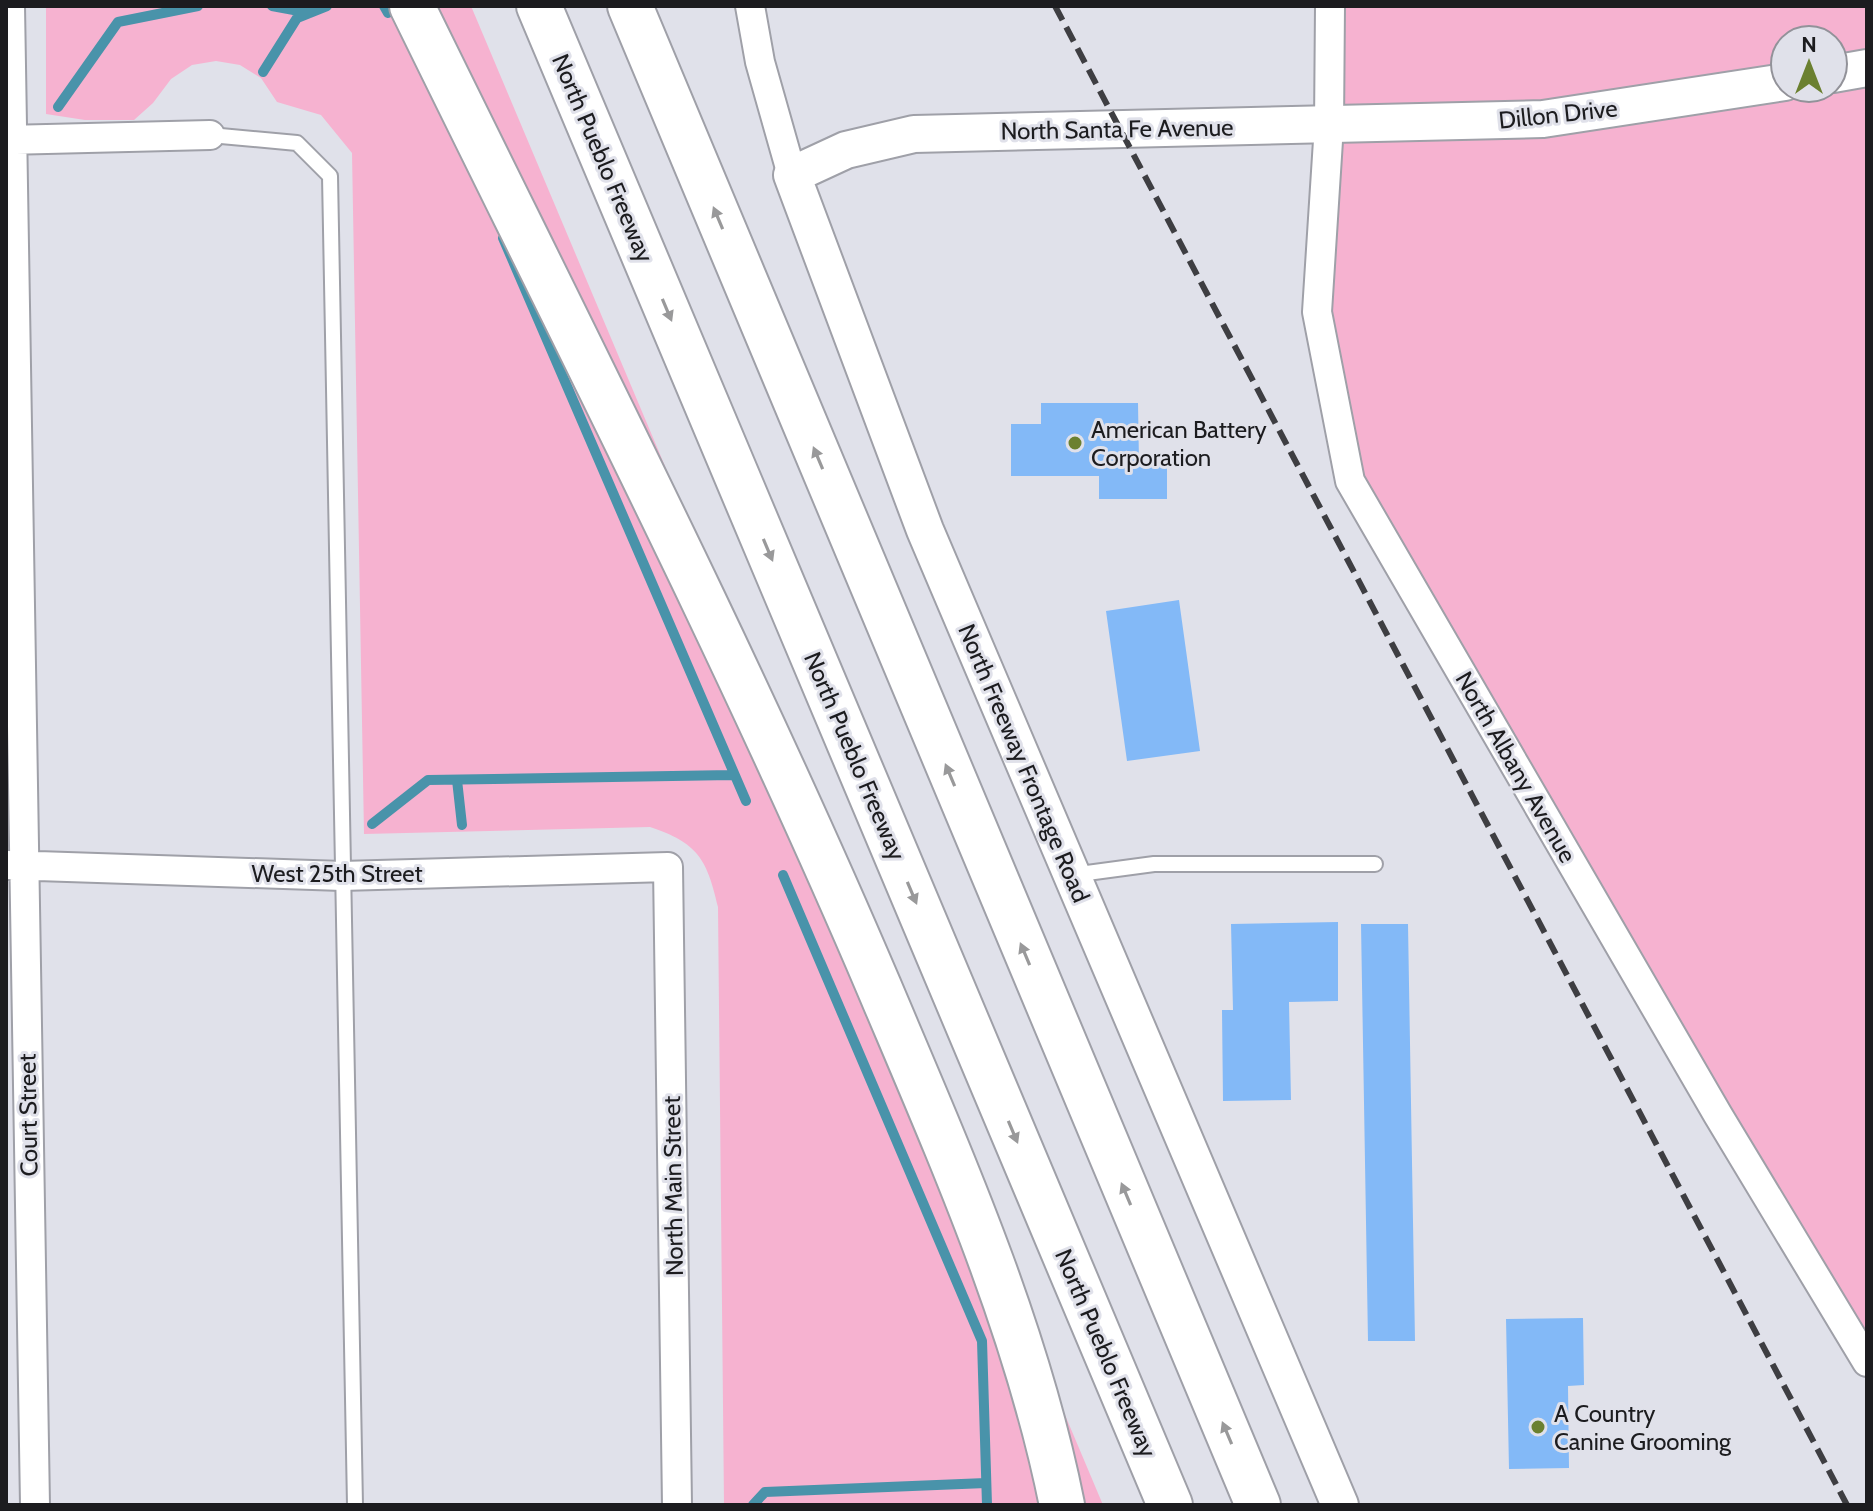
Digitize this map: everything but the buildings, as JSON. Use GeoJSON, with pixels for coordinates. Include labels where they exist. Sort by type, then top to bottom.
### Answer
{"type":"FeatureCollection","features":[{"type":"Feature","properties":{"kind":"highway"},"geometry":{"type":"LineString","coordinates":[[412,6],[776,757],[858,937],[952,1159],[1026,1357],[1049,1438],[1062,1505]]}},
{"type":"Feature","properties":{"kind":"highway","name":"North Pueblo Freeway"},"geometry":{"type":"LineString","coordinates":[[539,6],[1170,1505]]}},
{"type":"Feature","properties":{"kind":"highway"},"geometry":{"type":"LineString","coordinates":[[630,6],[1258,1505]]}},
{"type":"Feature","properties":{"kind":"street","name":"Court Street"},"geometry":{"type":"LineString","coordinates":[[10,6],[15,865],[35,1505]]}},
{"type":"Feature","properties":{"kind":"street","name":"North Freeway Frontage Road"},"geometry":{"type":"LineString","coordinates":[[750,6],[760,62],[792,175],[925,530],[1340,1505]]}},
{"type":"Feature","properties":{"kind":"street"},"geometry":{"type":"LineString","coordinates":[[1329,125],[1330,6]]}},
{"type":"Feature","properties":{"kind":"street","name":"Dillon Drive"},"geometry":{"type":"LineString","coordinates":[[1329,125],[1543,119],[1769,84]]}},
{"type":"Feature","properties":{"kind":"street","name":"North Santa Fe Avenue"},"geometry":{"type":"LineString","coordinates":[[792,175],[846,150],[914,134],[1329,125]]}},
{"type":"Feature","properties":{"kind":"street","name":"North Albany Avenue"},"geometry":{"type":"LineString","coordinates":[[1329,125],[1317,312],[1350,481],[1710,1101],[1867,1362]]}},
{"type":"Feature","properties":{"kind":"street"},"geometry":{"type":"LineString","coordinates":[[9,140],[210,135]]}},
{"type":"Feature","properties":{"kind":"street","name":"West 25th Street"},"geometry":{"type":"LineString","coordinates":[[15,865],[342,876],[668,867]]}},
{"type":"Feature","properties":{"kind":"street","name":"North Main Street"},"geometry":{"type":"LineString","coordinates":[[668,867],[677,1505]]}},
{"type":"Feature","properties":{"kind":"lane"},"geometry":{"type":"LineString","coordinates":[[210,135],[297,143],[330,176],[355,1505]]}},
{"type":"Feature","properties":{"kind":"lane"},"geometry":{"type":"LineString","coordinates":[[1072,875],[1154,864],[1375,864]]}},
{"type":"Feature","properties":{"kind":"shaded area"},"geometry":{"type":"Polygon","coordinates":[[[46,6],[471,6],[1103,1505],[724,1505],[718,907],[709,876],[690,847],[650,827],[364,834],[352,153],[321,115],[277,102],[261,78],[240,65],[216,61],[192,65],[171,79],[153,103],[134,120],[85,120],[46,114],[46,6]]]}},
{"type":"Feature","properties":{"kind":"shaded area"},"geometry":{"type":"Polygon","coordinates":[[[1330,6],[1867,6],[1867,1362],[1350,481],[1317,312],[1330,6]]]}},
{"type":"Feature","properties":{"kind":"waterway"},"geometry":{"type":"LineString","coordinates":[[58,107],[118,22],[198,6]]}},
{"type":"Feature","properties":{"kind":"waterway"},"geometry":{"type":"LineString","coordinates":[[272,6],[310,13]]}},
{"type":"Feature","properties":{"kind":"waterway"},"geometry":{"type":"LineString","coordinates":[[263,72],[297,18],[327,6]]}},
{"type":"Feature","properties":{"kind":"waterway"},"geometry":{"type":"LineString","coordinates":[[384,6],[388,13]]}},
{"type":"Feature","properties":{"kind":"waterway"},"geometry":{"type":"LineString","coordinates":[[503,238],[746,801]]}},
{"type":"Feature","properties":{"kind":"waterway"},"geometry":{"type":"LineString","coordinates":[[372,824],[428,780],[732,775]]}},
{"type":"Feature","properties":{"kind":"waterway"},"geometry":{"type":"LineString","coordinates":[[457,780],[462,825]]}},
{"type":"Feature","properties":{"kind":"waterway"},"geometry":{"type":"LineString","coordinates":[[783,875],[982,1341],[987,1505]]}},
{"type":"Feature","properties":{"kind":"waterway"},"geometry":{"type":"LineString","coordinates":[[753,1505],[765,1492],[986,1483]]}},
{"type":"Feature","properties":{"kind":"railway"},"geometry":{"type":"LineString","coordinates":[[1055,6],[1847,1505]]}},
{"type":"Feature","properties":{"kind":"place","name":"American Battery Corporation"},"geometry":{"type":"Point","coordinates":[1075,443]}},
{"type":"Feature","properties":{"kind":"place","name":"A Country Canine Grooming"},"geometry":{"type":"Point","coordinates":[1538,1427]}}]}
